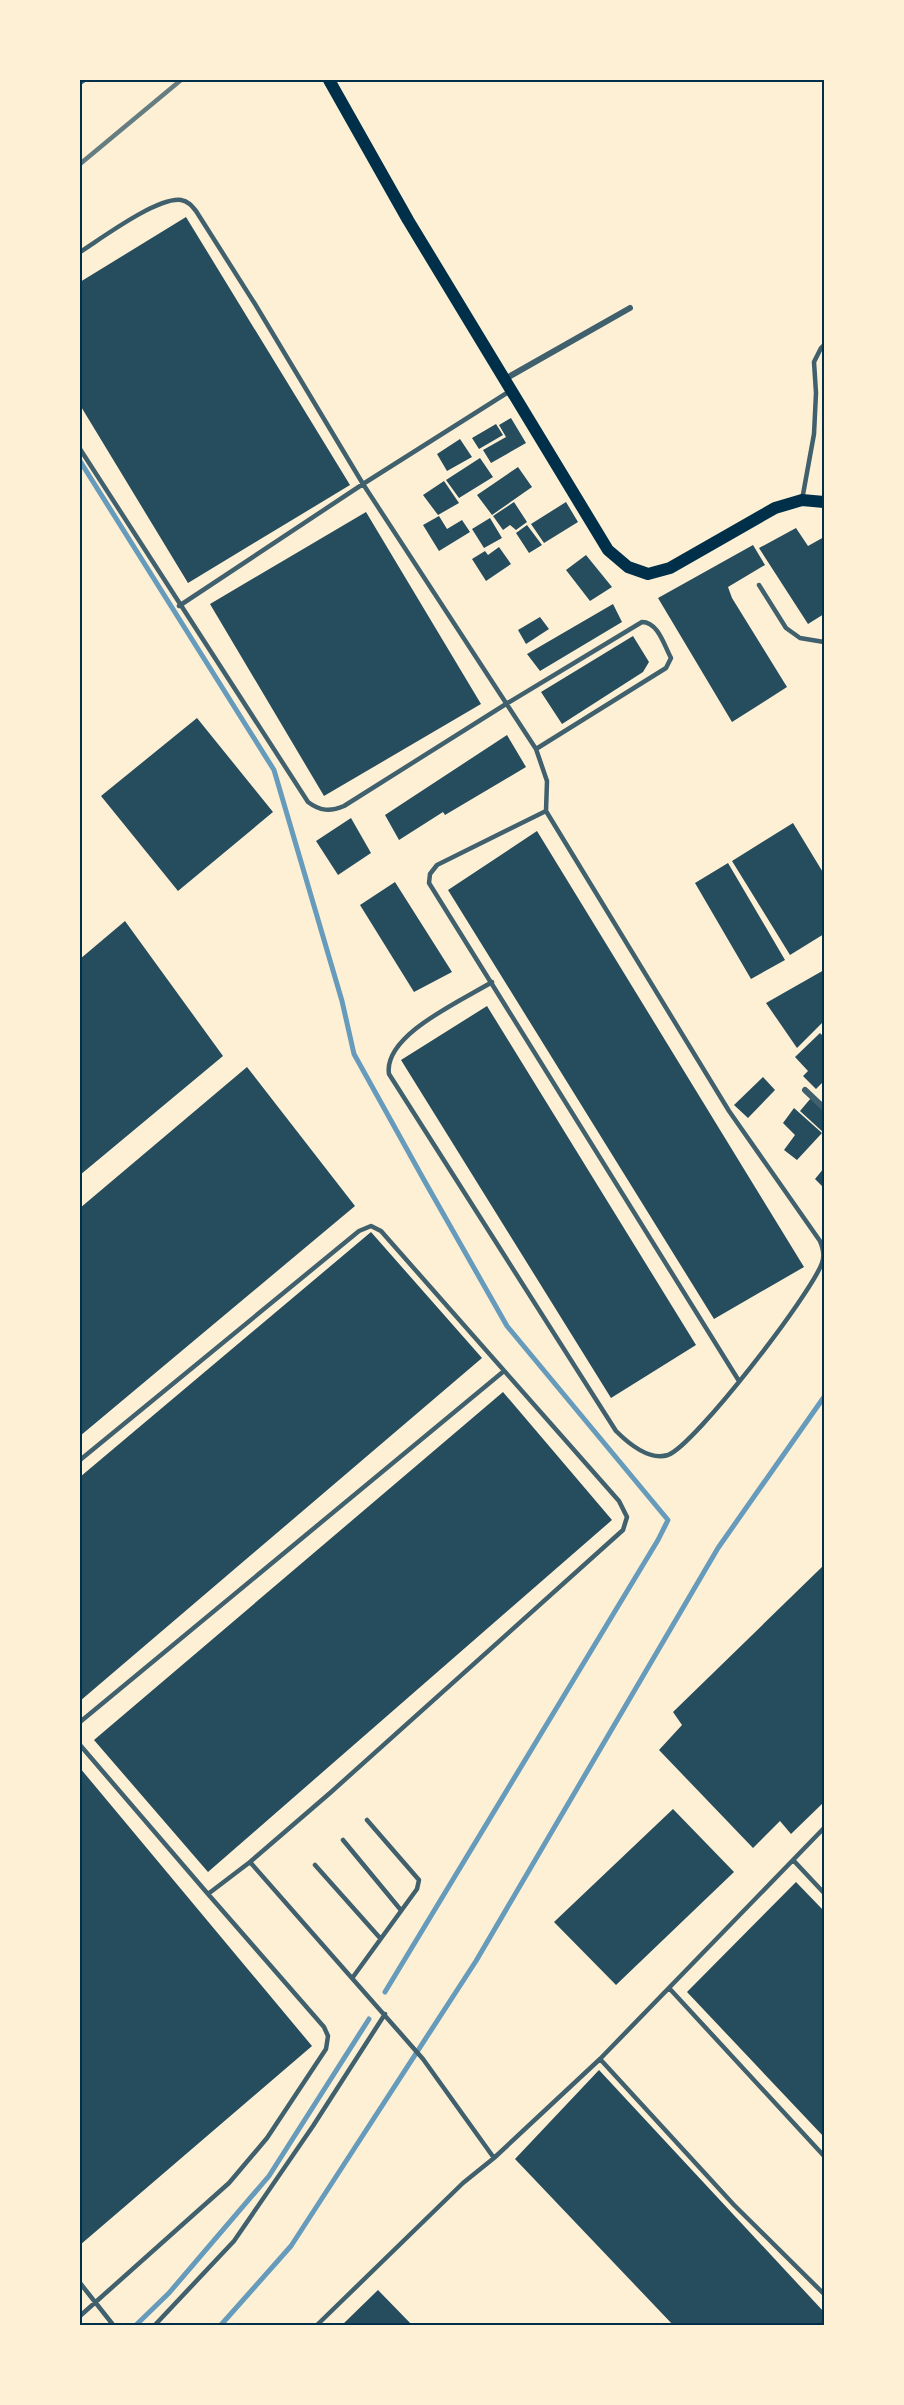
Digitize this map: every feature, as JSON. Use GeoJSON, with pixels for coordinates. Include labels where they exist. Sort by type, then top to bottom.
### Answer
{"type":"FeatureCollection","features":[{"type":"Feature","properties":{"kind":"main road"},"geometry":{"type":"LineString","coordinates":[[329,80],[408,220],[608,550],[628,567],[648,574],[670,568],[775,508],[802,500],[825,502]]}},
{"type":"Feature","properties":{"kind":"street"},"geometry":{"type":"LineString","coordinates":[[505,379],[630,308]]}},
{"type":"Feature","properties":{"kind":"street"},"geometry":{"type":"LineString","coordinates":[[805,1090],[825,1108]]}},
{"type":"Feature","properties":{"kind":"lane"},"geometry":{"type":"LineString","coordinates":[[80,252],[158,204],[180,200],[191,205],[255,304],[363,484],[536,749],[547,781],[546,811],[729,1111],[807,1222],[824,1251],[822,1262],[804,1298],[739,1381],[681,1447],[666,1456],[650,1454],[632,1446],[616,1431],[388,1074],[387,1064],[399,1041],[492,982]]}},
{"type":"Feature","properties":{"kind":"lane"},"geometry":{"type":"LineString","coordinates":[[802,500],[814,434],[816,393],[814,362],[825,345]]}},
{"type":"Feature","properties":{"kind":"lane"},"geometry":{"type":"LineString","coordinates":[[179,606],[363,484],[512,390]]}},
{"type":"Feature","properties":{"kind":"lane"},"geometry":{"type":"LineString","coordinates":[[80,449],[179,606],[308,802],[315,808],[325,811],[344,806],[642,622],[648,622],[654,626],[671,658],[666,668],[536,749]]}},
{"type":"Feature","properties":{"kind":"lane"},"geometry":{"type":"LineString","coordinates":[[759,585],[786,628],[800,638],[825,642]]}},
{"type":"Feature","properties":{"kind":"lane"},"geometry":{"type":"LineString","coordinates":[[546,811],[438,865],[430,874],[429,883],[739,1381]]}},
{"type":"Feature","properties":{"kind":"lane"},"geometry":{"type":"LineString","coordinates":[[80,1460],[359,1231],[372,1226],[381,1231],[620,1501],[627,1517],[623,1530],[330,1793],[250,1862],[208,1894]]}},
{"type":"Feature","properties":{"kind":"lane"},"geometry":{"type":"LineString","coordinates":[[80,1722],[504,1371]]}},
{"type":"Feature","properties":{"kind":"lane"},"geometry":{"type":"LineString","coordinates":[[80,1745],[324,2027],[328,2036],[326,2049],[267,2138],[230,2183],[80,2316]]}},
{"type":"Feature","properties":{"kind":"lane"},"geometry":{"type":"LineString","coordinates":[[353,1977],[417,1889],[419,1880],[367,1820]]}},
{"type":"Feature","properties":{"kind":"lane"},"geometry":{"type":"LineString","coordinates":[[316,2325],[463,2183],[494,2158],[600,2059],[825,1828]]}},
{"type":"Feature","properties":{"kind":"lane"},"geometry":{"type":"LineString","coordinates":[[343,1839],[400,1910]]}},
{"type":"Feature","properties":{"kind":"lane"},"geometry":{"type":"LineString","coordinates":[[794,1861],[825,1893]]}},
{"type":"Feature","properties":{"kind":"lane"},"geometry":{"type":"LineString","coordinates":[[250,1862],[423,2059],[494,2158]]}},
{"type":"Feature","properties":{"kind":"lane"},"geometry":{"type":"LineString","coordinates":[[315,1865],[380,1938]]}},
{"type":"Feature","properties":{"kind":"lane"},"geometry":{"type":"LineString","coordinates":[[669,1988],[825,2156]]}},
{"type":"Feature","properties":{"kind":"lane"},"geometry":{"type":"LineString","coordinates":[[154,2325],[234,2241],[313,2126],[385,2014]]}},
{"type":"Feature","properties":{"kind":"lane"},"geometry":{"type":"LineString","coordinates":[[600,2059],[734,2205],[825,2294]]}},
{"type":"Feature","properties":{"kind":"lane"},"geometry":{"type":"LineString","coordinates":[[80,2283],[114,2325]]}},
{"type":"Feature","properties":{"kind":"building"},"geometry":{"type":"Polygon","coordinates":[[[186,217],[350,485],[188,583],[80,405],[80,282],[186,217]]]}},
{"type":"Feature","properties":{"kind":"building"},"geometry":{"type":"Polygon","coordinates":[[[511,418],[526,443],[491,463],[483,450],[506,437],[499,425],[511,418]]]}},
{"type":"Feature","properties":{"kind":"building"},"geometry":{"type":"Polygon","coordinates":[[[496,424],[503,435],[479,449],[472,438],[496,424]]]}},
{"type":"Feature","properties":{"kind":"building"},"geometry":{"type":"Polygon","coordinates":[[[460,439],[472,457],[447,471],[437,454],[460,439]]]}},
{"type":"Feature","properties":{"kind":"building"},"geometry":{"type":"Polygon","coordinates":[[[480,458],[493,477],[459,498],[446,480],[480,458]]]}},
{"type":"Feature","properties":{"kind":"building"},"geometry":{"type":"Polygon","coordinates":[[[518,467],[532,487],[492,515],[477,495],[518,467]]]}},
{"type":"Feature","properties":{"kind":"building"},"geometry":{"type":"Polygon","coordinates":[[[444,481],[459,503],[438,515],[423,495],[444,481]]]}},
{"type":"Feature","properties":{"kind":"building"},"geometry":{"type":"Polygon","coordinates":[[[514,502],[527,522],[516,530],[510,525],[503,530],[493,516],[514,502]]]}},
{"type":"Feature","properties":{"kind":"building"},"geometry":{"type":"Polygon","coordinates":[[[566,502],[578,522],[544,543],[531,524],[566,502]]]}},
{"type":"Feature","properties":{"kind":"building"},"geometry":{"type":"Polygon","coordinates":[[[366,512],[481,704],[324,796],[210,604],[366,512]]]}},
{"type":"Feature","properties":{"kind":"building"},"geometry":{"type":"Polygon","coordinates":[[[439,516],[447,529],[462,520],[470,532],[439,551],[423,525],[439,516]]]}},
{"type":"Feature","properties":{"kind":"building"},"geometry":{"type":"Polygon","coordinates":[[[490,518],[502,538],[484,548],[472,529],[490,518]]]}},
{"type":"Feature","properties":{"kind":"building"},"geometry":{"type":"Polygon","coordinates":[[[527,525],[542,545],[529,553],[516,533],[527,525]]]}},
{"type":"Feature","properties":{"kind":"building"},"geometry":{"type":"Polygon","coordinates":[[[796,528],[808,546],[824,537],[824,614],[808,624],[759,548],[796,528]]]}},
{"type":"Feature","properties":{"kind":"building"},"geometry":{"type":"Polygon","coordinates":[[[753,545],[765,565],[728,587],[732,598],[787,687],[732,722],[658,598],[753,545]]]}},
{"type":"Feature","properties":{"kind":"building"},"geometry":{"type":"Polygon","coordinates":[[[499,547],[511,564],[486,581],[472,559],[485,551],[488,555],[499,547]]]}},
{"type":"Feature","properties":{"kind":"building"},"geometry":{"type":"Polygon","coordinates":[[[586,555],[612,587],[590,601],[566,570],[586,555]]]}},
{"type":"Feature","properties":{"kind":"building"},"geometry":{"type":"Polygon","coordinates":[[[613,604],[622,622],[540,671],[527,654],[613,604]]]}},
{"type":"Feature","properties":{"kind":"building"},"geometry":{"type":"Polygon","coordinates":[[[540,617],[549,629],[526,644],[518,630],[540,617]]]}},
{"type":"Feature","properties":{"kind":"building"},"geometry":{"type":"Polygon","coordinates":[[[633,636],[649,662],[643,672],[562,724],[541,692],[633,636]]]}},
{"type":"Feature","properties":{"kind":"building"},"geometry":{"type":"Polygon","coordinates":[[[197,718],[273,812],[178,891],[101,796],[197,718]]]}},
{"type":"Feature","properties":{"kind":"building"},"geometry":{"type":"Polygon","coordinates":[[[507,735],[526,767],[445,815],[443,812],[399,840],[385,815],[507,735]]]}},
{"type":"Feature","properties":{"kind":"building"},"geometry":{"type":"Polygon","coordinates":[[[351,818],[371,853],[338,875],[316,841],[351,818]]]}},
{"type":"Feature","properties":{"kind":"building"},"geometry":{"type":"Polygon","coordinates":[[[793,823],[824,874],[824,934],[790,955],[732,861],[793,823]]]}},
{"type":"Feature","properties":{"kind":"building"},"geometry":{"type":"Polygon","coordinates":[[[537,831],[804,1267],[714,1319],[448,890],[537,831]]]}},
{"type":"Feature","properties":{"kind":"building"},"geometry":{"type":"Polygon","coordinates":[[[728,863],[785,960],[751,979],[695,883],[728,863]]]}},
{"type":"Feature","properties":{"kind":"building"},"geometry":{"type":"Polygon","coordinates":[[[395,882],[452,972],[414,992],[360,905],[395,882]]]}},
{"type":"Feature","properties":{"kind":"building"},"geometry":{"type":"Polygon","coordinates":[[[125,921],[223,1056],[80,1175],[80,959],[125,921]]]}},
{"type":"Feature","properties":{"kind":"building"},"geometry":{"type":"Polygon","coordinates":[[[824,970],[824,1021],[797,1048],[766,1003],[824,970]]]}},
{"type":"Feature","properties":{"kind":"building"},"geometry":{"type":"Polygon","coordinates":[[[487,1006],[696,1345],[611,1398],[401,1060],[487,1006]]]}},
{"type":"Feature","properties":{"kind":"building"},"geometry":{"type":"Polygon","coordinates":[[[820,1033],[824,1037],[824,1081],[816,1089],[803,1076],[808,1071],[795,1057],[820,1033]]]}},
{"type":"Feature","properties":{"kind":"building"},"geometry":{"type":"Polygon","coordinates":[[[247,1067],[355,1206],[80,1436],[80,1208],[247,1067]]]}},
{"type":"Feature","properties":{"kind":"building"},"geometry":{"type":"Polygon","coordinates":[[[763,1077],[775,1090],[748,1118],[734,1105],[763,1077]]]}},
{"type":"Feature","properties":{"kind":"building"},"geometry":{"type":"Polygon","coordinates":[[[811,1098],[824,1111],[824,1133],[800,1111],[811,1098]]]}},
{"type":"Feature","properties":{"kind":"building"},"geometry":{"type":"Polygon","coordinates":[[[794,1108],[822,1133],[797,1160],[784,1150],[795,1135],[783,1123],[794,1108]]]}},
{"type":"Feature","properties":{"kind":"building"},"geometry":{"type":"Polygon","coordinates":[[[824,1168],[824,1188],[815,1179],[824,1168]]]}},
{"type":"Feature","properties":{"kind":"building"},"geometry":{"type":"Polygon","coordinates":[[[371,1232],[482,1358],[80,1701],[80,1477],[371,1232]]]}},
{"type":"Feature","properties":{"kind":"building"},"geometry":{"type":"Polygon","coordinates":[[[503,1392],[612,1520],[208,1872],[94,1740],[503,1392]]]}},
{"type":"Feature","properties":{"kind":"building"},"geometry":{"type":"Polygon","coordinates":[[[824,1565],[824,1802],[791,1834],[780,1821],[753,1848],[659,1750],[682,1725],[673,1712],[824,1565]]]}},
{"type":"Feature","properties":{"kind":"building"},"geometry":{"type":"Polygon","coordinates":[[[80,1768],[312,2046],[80,2245],[80,1768]]]}},
{"type":"Feature","properties":{"kind":"building"},"geometry":{"type":"Polygon","coordinates":[[[673,1809],[734,1872],[616,1985],[554,1922],[673,1809]]]}},
{"type":"Feature","properties":{"kind":"building"},"geometry":{"type":"Polygon","coordinates":[[[796,1882],[824,1911],[824,2137],[687,1992],[796,1882]]]}},
{"type":"Feature","properties":{"kind":"building"},"geometry":{"type":"Polygon","coordinates":[[[599,2070],[824,2312],[824,2326],[674,2326],[515,2159],[599,2070]]]}},
{"type":"Feature","properties":{"kind":"building"},"geometry":{"type":"Polygon","coordinates":[[[378,2290],[413,2326],[341,2326],[378,2290]]]}},
{"type":"Feature","properties":{"kind":"waterway"},"geometry":{"type":"LineString","coordinates":[[80,461],[274,770],[342,1001],[354,1054],[507,1326],[668,1520],[385,1992]]}},
{"type":"Feature","properties":{"kind":"waterway"},"geometry":{"type":"LineString","coordinates":[[220,2326],[291,2246],[476,1961],[718,1548],[824,1397]]}},
{"type":"Feature","properties":{"kind":"waterway"},"geometry":{"type":"LineString","coordinates":[[135,2326],[169,2293],[269,2176],[369,2019]]}},
{"type":"Feature","properties":{"kind":"railway"},"geometry":{"type":"LineString","coordinates":[[80,164],[181,80]]}}]}
